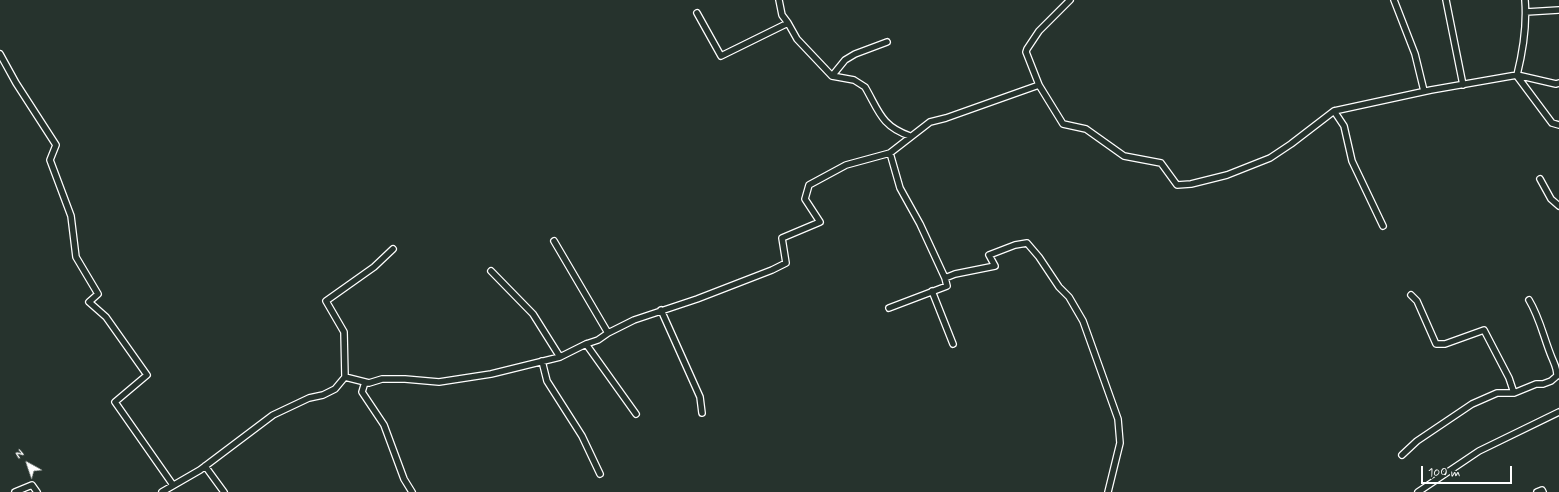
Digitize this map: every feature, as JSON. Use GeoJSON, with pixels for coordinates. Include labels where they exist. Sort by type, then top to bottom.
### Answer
{"type":"FeatureCollection","features":[{"type":"Feature","properties":{"kind":"street"},"geometry":{"type":"LineString","coordinates":[[779,0],[782,16],[788,23],[796,38],[832,76],[854,80],[865,86],[882,119],[910,136]]}},
{"type":"Feature","properties":{"kind":"street"},"geometry":{"type":"LineString","coordinates":[[1070,0],[1039,31],[1027,49],[1026,52],[1039,85],[1063,124],[1086,129],[1124,156],[1162,163],[1177,185],[1190,184],[1227,175],[1270,158],[1334,111],[1424,91],[1517,75],[1556,84],[1559,83]]}},
{"type":"Feature","properties":{"kind":"street"},"geometry":{"type":"LineString","coordinates":[[1394,0],[1415,54],[1424,91]]}},
{"type":"Feature","properties":{"kind":"street"},"geometry":{"type":"LineString","coordinates":[[1446,0],[1463,85]]}},
{"type":"Feature","properties":{"kind":"street"},"geometry":{"type":"LineString","coordinates":[[1524,0],[1526,12],[1524,44],[1517,75],[1552,123],[1559,125]]}},
{"type":"Feature","properties":{"kind":"street"},"geometry":{"type":"LineString","coordinates":[[1526,12],[1559,10]]}},
{"type":"Feature","properties":{"kind":"street"},"geometry":{"type":"LineString","coordinates":[[696,13],[721,56],[788,23]]}},
{"type":"Feature","properties":{"kind":"street"},"geometry":{"type":"LineString","coordinates":[[832,76],[845,60],[855,54],[887,42]]}},
{"type":"Feature","properties":{"kind":"street"},"geometry":{"type":"LineString","coordinates":[[0,54],[16,83],[56,145],[50,160],[71,216],[76,257],[98,294],[89,302],[106,317],[148,375],[115,402],[173,485]]}},
{"type":"Feature","properties":{"kind":"street"},"geometry":{"type":"LineString","coordinates":[[345,377],[369,383],[382,379],[406,379],[439,382],[491,374],[560,357],[586,344],[598,340],[608,332],[634,320],[697,299],[772,270],[786,263],[782,238],[820,222],[805,199],[809,185],[846,165],[890,153],[930,122],[946,118],[1039,85]]}},
{"type":"Feature","properties":{"kind":"street"},"geometry":{"type":"LineString","coordinates":[[1334,111],[1344,126],[1352,160],[1383,226]]}},
{"type":"Feature","properties":{"kind":"street"},"geometry":{"type":"LineString","coordinates":[[888,308],[947,286],[945,278],[920,224],[900,188],[890,153]]}},
{"type":"Feature","properties":{"kind":"street"},"geometry":{"type":"LineString","coordinates":[[1540,179],[1551,199],[1559,206]]}},
{"type":"Feature","properties":{"kind":"street"},"geometry":{"type":"LineString","coordinates":[[554,241],[608,332]]}},
{"type":"Feature","properties":{"kind":"street"},"geometry":{"type":"LineString","coordinates":[[945,278],[955,274],[995,266],[989,255],[1015,245],[1027,243],[1039,257],[1059,287],[1069,298],[1083,321],[1118,419],[1120,443],[1108,492]]}},
{"type":"Feature","properties":{"kind":"street"},"geometry":{"type":"LineString","coordinates":[[162,492],[205,466],[273,415],[309,398],[323,395],[335,389],[345,377],[344,332],[326,301],[374,266],[393,249]]}},
{"type":"Feature","properties":{"kind":"street"},"geometry":{"type":"LineString","coordinates":[[491,271],[533,314],[560,357]]}},
{"type":"Feature","properties":{"kind":"street"},"geometry":{"type":"LineString","coordinates":[[932,291],[952,344]]}},
{"type":"Feature","properties":{"kind":"street"},"geometry":{"type":"LineString","coordinates":[[1411,295],[1417,301],[1436,344],[1445,344],[1484,330],[1509,378],[1514,393]]}},
{"type":"Feature","properties":{"kind":"street"},"geometry":{"type":"LineString","coordinates":[[1402,455],[1417,441],[1472,404],[1497,393],[1514,393],[1536,384],[1551,381],[1558,375],[1557,367],[1552,358],[1534,308],[1529,300]]}},
{"type":"Feature","properties":{"kind":"street"},"geometry":{"type":"LineString","coordinates":[[661,310],[700,397],[702,412]]}},
{"type":"Feature","properties":{"kind":"street"},"geometry":{"type":"LineString","coordinates":[[586,344],[636,414]]}},
{"type":"Feature","properties":{"kind":"street"},"geometry":{"type":"LineString","coordinates":[[542,361],[547,381],[582,436],[600,474]]}},
{"type":"Feature","properties":{"kind":"street"},"geometry":{"type":"LineString","coordinates":[[365,382],[362,392],[384,425],[404,479],[412,492]]}},
{"type":"Feature","properties":{"kind":"street"},"geometry":{"type":"LineString","coordinates":[[1418,492],[1479,451],[1559,412]]}},
{"type":"Feature","properties":{"kind":"street"},"geometry":{"type":"LineString","coordinates":[[205,466],[224,492]]}},
{"type":"Feature","properties":{"kind":"street"},"geometry":{"type":"LineString","coordinates":[[15,492],[32,485],[37,492]]}},
{"type":"Feature","properties":{"kind":"street"},"geometry":{"type":"LineString","coordinates":[[1537,492],[1542,490],[1543,492]]}}]}
